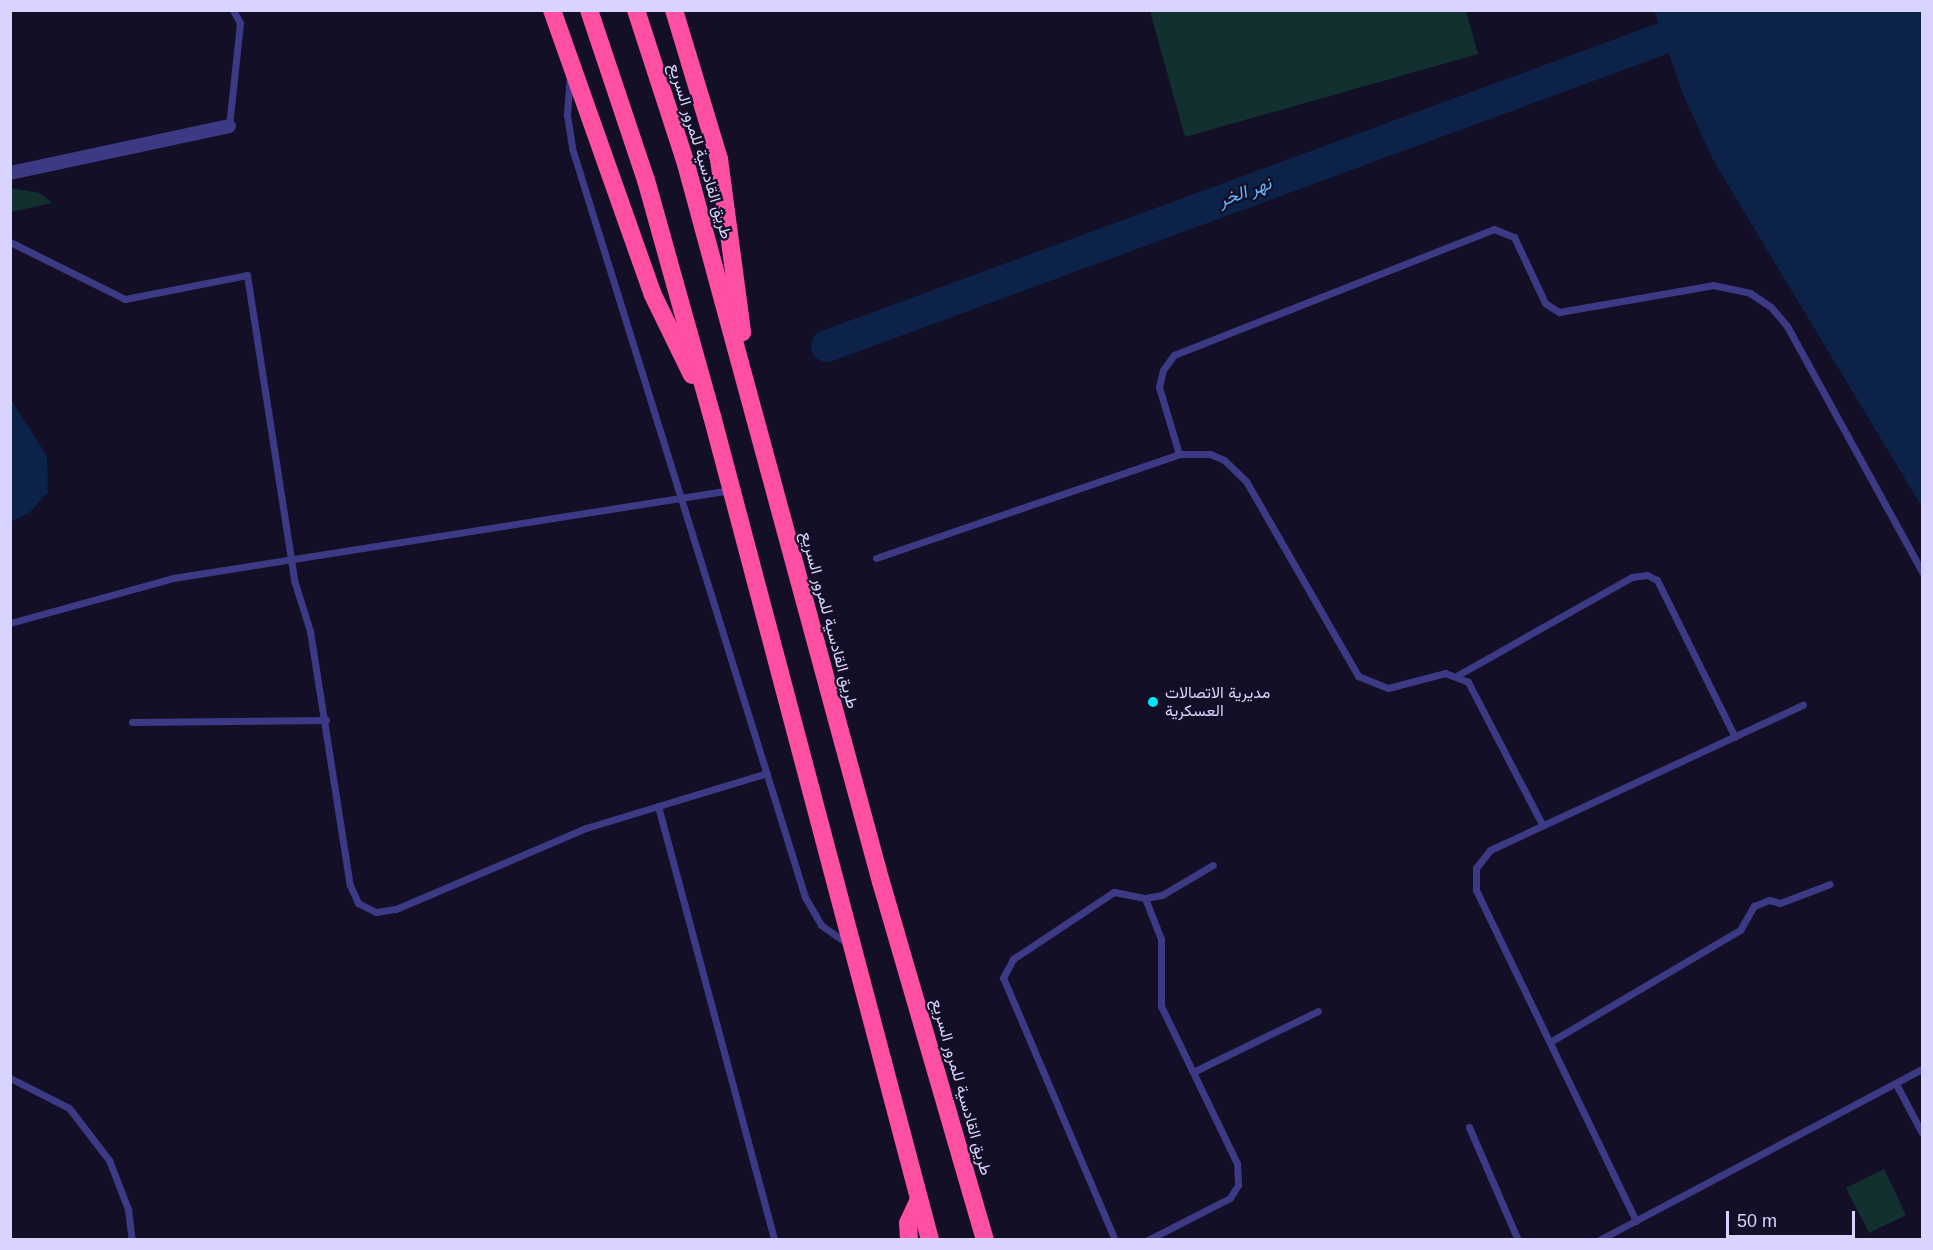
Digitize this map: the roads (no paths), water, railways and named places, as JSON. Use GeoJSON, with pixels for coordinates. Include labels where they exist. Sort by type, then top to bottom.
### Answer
{"type":"FeatureCollection","features":[{"type":"Feature","properties":{"kind":"highway"},"geometry":{"type":"LineString","coordinates":[[552,10],[652,293],[712,416]]}},
{"type":"Feature","properties":{"kind":"highway"},"geometry":{"type":"LineString","coordinates":[[589,10],[646,180],[712,416],[930,1239]]}},
{"type":"Feature","properties":{"kind":"highway","name":"طريق القادسية للمرور السريع"},"geometry":{"type":"LineString","coordinates":[[636,10],[687,164],[881,882],[985,1239]]}},
{"type":"Feature","properties":{"kind":"highway"},"geometry":{"type":"LineString","coordinates":[[674,10],[718,159],[751,402]]}},
{"type":"Feature","properties":{"kind":"highway"},"geometry":{"type":"LineString","coordinates":[[909,1239],[908,1223],[919,1199]]}},
{"type":"Feature","properties":{"kind":"street"},"geometry":{"type":"LineString","coordinates":[[10,173],[228,126]]}},
{"type":"Feature","properties":{"kind":"lane"},"geometry":{"type":"LineString","coordinates":[[228,126],[240,23],[233,10]]}},
{"type":"Feature","properties":{"kind":"lane"},"geometry":{"type":"LineString","coordinates":[[571,64],[566,98],[572,148],[809,906],[830,933],[852,946]]}},
{"type":"Feature","properties":{"kind":"lane"},"geometry":{"type":"LineString","coordinates":[[1179,454],[1159,387],[1163,370],[1174,355],[1494,229],[1514,237],[1545,303],[1558,312],[1713,285],[1750,293],[1771,307],[1787,326],[1923,573]]}},
{"type":"Feature","properties":{"kind":"lane"},"geometry":{"type":"LineString","coordinates":[[10,242],[125,299],[247,275],[290,559],[310,631],[326,720],[350,885],[358,903],[376,912],[396,909],[586,828],[767,773]]}},
{"type":"Feature","properties":{"kind":"lane"},"geometry":{"type":"LineString","coordinates":[[876,558],[1179,454],[1210,454],[1236,469],[1364,681],[1388,688],[1445,673],[1458,675],[1471,687],[1543,826]]}},
{"type":"Feature","properties":{"kind":"lane"},"geometry":{"type":"LineString","coordinates":[[10,623],[173,578],[731,490]]}},
{"type":"Feature","properties":{"kind":"lane"},"geometry":{"type":"LineString","coordinates":[[1458,675],[1632,577],[1647,575],[1657,580],[1735,737]]}},
{"type":"Feature","properties":{"kind":"lane"},"geometry":{"type":"LineString","coordinates":[[1636,1221],[1476,890],[1474,875],[1490,850],[1803,705]]}},
{"type":"Feature","properties":{"kind":"lane"},"geometry":{"type":"LineString","coordinates":[[132,722],[326,720]]}},
{"type":"Feature","properties":{"kind":"lane"},"geometry":{"type":"LineString","coordinates":[[658,806],[774,1239]]}},
{"type":"Feature","properties":{"kind":"lane"},"geometry":{"type":"LineString","coordinates":[[1115,1239],[1003,978],[1013,959],[1114,892],[1145,898],[1162,895],[1213,865]]}},
{"type":"Feature","properties":{"kind":"lane"},"geometry":{"type":"LineString","coordinates":[[1550,1042],[1740,930],[1754,906],[1769,900],[1780,903],[1830,884]]}},
{"type":"Feature","properties":{"kind":"lane"},"geometry":{"type":"LineString","coordinates":[[1145,898],[1161,939],[1161,1006],[1237,1163],[1238,1185],[1230,1198],[1148,1239]]}},
{"type":"Feature","properties":{"kind":"lane"},"geometry":{"type":"LineString","coordinates":[[1193,1072],[1318,1011]]}},
{"type":"Feature","properties":{"kind":"lane"},"geometry":{"type":"LineString","coordinates":[[1599,1239],[1923,1069]]}},
{"type":"Feature","properties":{"kind":"lane"},"geometry":{"type":"LineString","coordinates":[[10,1078],[69,1108],[109,1160],[128,1209],[132,1239]]}},
{"type":"Feature","properties":{"kind":"lane"},"geometry":{"type":"LineString","coordinates":[[1896,1084],[1923,1133]]}},
{"type":"Feature","properties":{"kind":"lane"},"geometry":{"type":"LineString","coordinates":[[1469,1127],[1518,1239]]}},
{"type":"Feature","properties":{"kind":"water"},"geometry":{"type":"Polygon","coordinates":[[[1654,11],[1922,11],[1922,507],[1713,160],[1683,94],[1654,11]]]}},
{"type":"Feature","properties":{"kind":"water"},"geometry":{"type":"Polygon","coordinates":[[[10,398],[47,456],[48,492],[29,513],[11,522],[10,398]]]}},
{"type":"Feature","properties":{"kind":"waterway","name":"نهر الخر"},"geometry":{"type":"LineString","coordinates":[[827,346],[1664,38]]}},
{"type":"Feature","properties":{"kind":"place","name":"مديرية الاتصالات العسكرية"},"geometry":{"type":"Point","coordinates":[1153,702]}}]}
